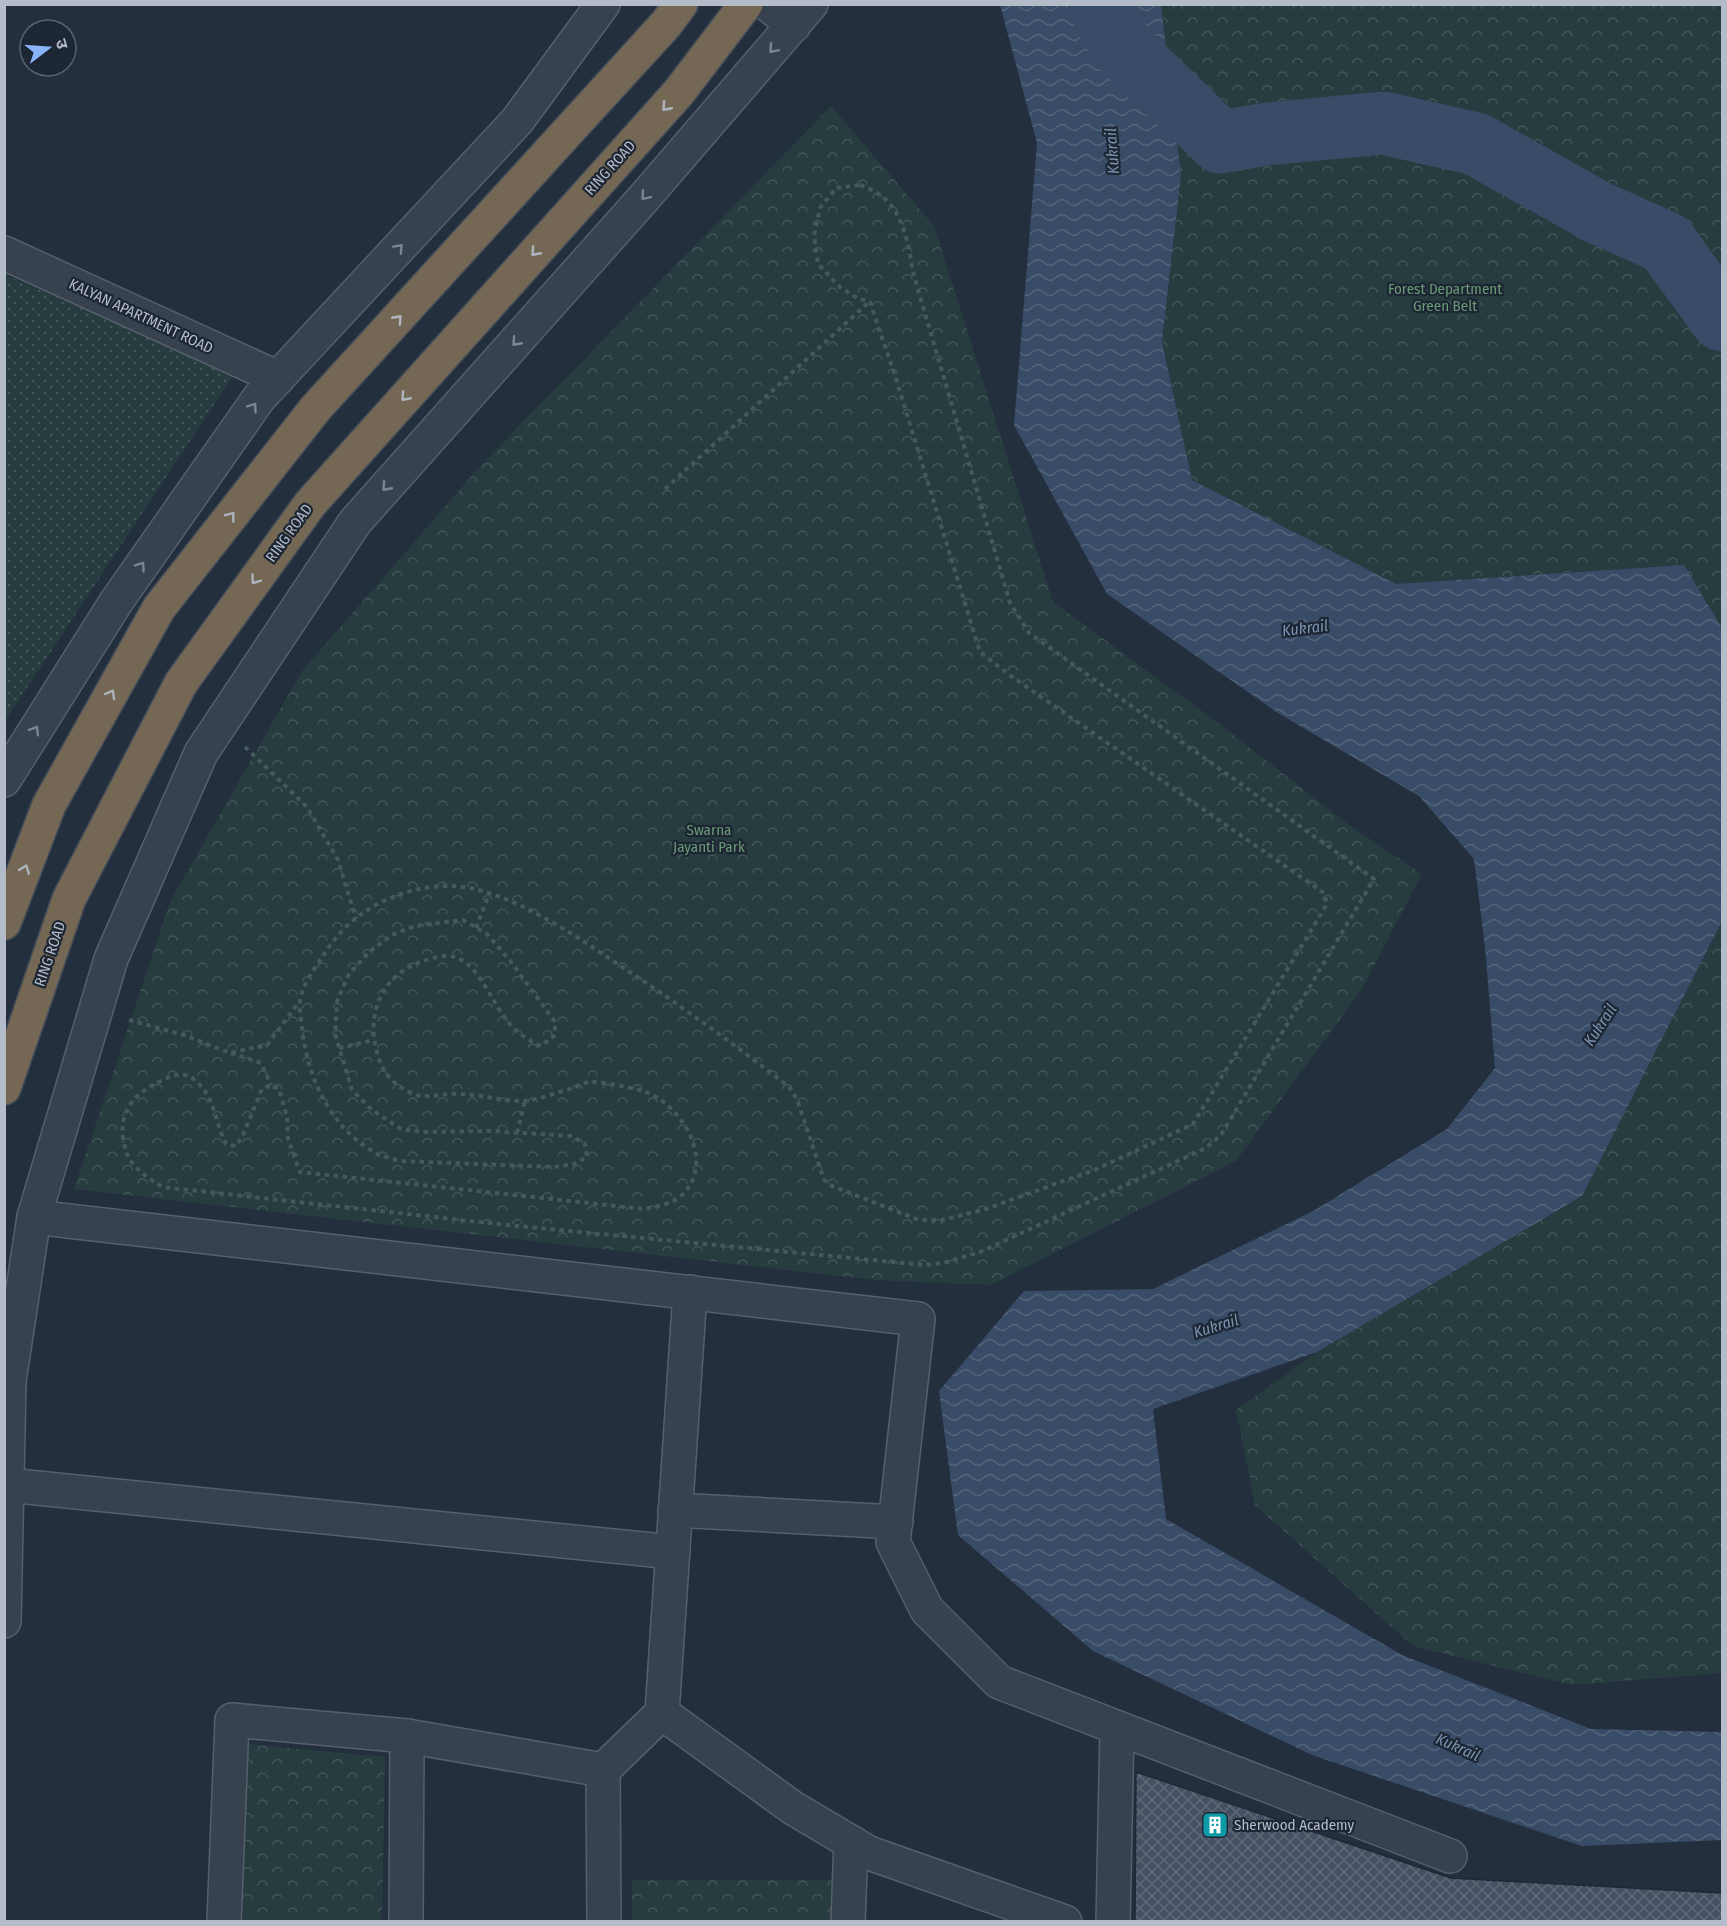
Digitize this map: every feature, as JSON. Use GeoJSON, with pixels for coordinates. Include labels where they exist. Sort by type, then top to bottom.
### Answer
{"type":"FeatureCollection","features":[{"type":"Feature","properties":{"kind":"highway","name":"RING ROAD"},"geometry":{"type":"LineString","coordinates":[[4,1088],[69,899],[181,683],[310,504],[679,92],[746,4]]}},
{"type":"Feature","properties":{"kind":"highway"},"geometry":{"type":"LineString","coordinates":[[4,923],[49,805],[159,608],[315,409],[673,14]]}},
{"type":"Feature","properties":{"kind":"street"},"geometry":{"type":"LineString","coordinates":[[4,780],[116,602],[259,398],[517,121],[603,4]]}},
{"type":"Feature","properties":{"kind":"street"},"geometry":{"type":"LineString","coordinates":[[4,1621],[9,1381],[34,1216],[111,959],[201,753],[355,522],[643,199],[802,15],[767,4]]}},
{"type":"Feature","properties":{"kind":"street","name":"KALYAN APARTMENT ROAD"},"geometry":{"type":"LineString","coordinates":[[4,253],[278,378]]}},
{"type":"Feature","properties":{"kind":"street"},"geometry":{"type":"LineString","coordinates":[[34,1216],[918,1319],[893,1542],[927,1610],[999,1682],[1450,1856]]}},
{"type":"Feature","properties":{"kind":"street"},"geometry":{"type":"LineString","coordinates":[[604,1922],[603,1770],[662,1713],[690,1292]]}},
{"type":"Feature","properties":{"kind":"street"},"geometry":{"type":"LineString","coordinates":[[7,1485],[673,1552]]}},
{"type":"Feature","properties":{"kind":"street"},"geometry":{"type":"LineString","coordinates":[[675,1510],[896,1522]]}},
{"type":"Feature","properties":{"kind":"street"},"geometry":{"type":"LineString","coordinates":[[662,1713],[793,1808],[870,1853],[1065,1922]]}},
{"type":"Feature","properties":{"kind":"street"},"geometry":{"type":"LineString","coordinates":[[224,1922],[232,1720],[407,1737],[603,1770]]}},
{"type":"Feature","properties":{"kind":"street"},"geometry":{"type":"LineString","coordinates":[[1113,1922],[1117,1728]]}},
{"type":"Feature","properties":{"kind":"street"},"geometry":{"type":"LineString","coordinates":[[406,1922],[407,1737]]}},
{"type":"Feature","properties":{"kind":"street"},"geometry":{"type":"LineString","coordinates":[[848,1922],[851,1842]]}},
{"type":"Feature","properties":{"kind":"path"},"geometry":{"type":"LineString","coordinates":[[271,1085],[261,1089],[243,1135],[236,1146],[225,1144],[212,1103],[206,1092],[189,1075],[178,1074],[154,1084],[131,1102],[124,1114],[122,1129],[125,1152],[134,1165],[162,1187],[495,1224],[924,1264],[944,1263],[980,1252],[1206,1148],[1221,1135],[1374,879],[1029,633],[1010,603],[914,276],[905,232],[891,204],[878,193],[860,185],[836,188],[820,208],[814,236],[819,264],[840,288],[857,298],[870,302]]}},
{"type":"Feature","properties":{"kind":"path"},"geometry":{"type":"LineString","coordinates":[[665,489],[870,302]]}},
{"type":"Feature","properties":{"kind":"path"},"geometry":{"type":"LineString","coordinates":[[230,1053],[267,1045],[300,1000],[310,974],[328,948],[348,925],[373,905],[406,891],[449,885],[479,890],[510,902],[569,932],[681,1006],[789,1087],[797,1100],[824,1180],[832,1186],[919,1220],[942,1220],[983,1210],[1097,1169],[1193,1124],[1328,904],[1324,893],[1011,676],[980,652],[870,302]]}},
{"type":"Feature","properties":{"kind":"path"},"geometry":{"type":"LineString","coordinates":[[220,724],[307,807],[338,860],[356,919]]}},
{"type":"Feature","properties":{"kind":"path"},"geometry":{"type":"LineString","coordinates":[[476,928],[489,894]]}},
{"type":"Feature","properties":{"kind":"path"},"geometry":{"type":"LineString","coordinates":[[95,1012],[184,1035],[261,1063],[271,1085],[279,1089],[287,1117],[288,1139],[300,1172],[644,1209],[670,1203],[685,1193],[693,1179],[697,1167],[694,1146],[684,1125],[673,1108],[644,1091],[588,1082],[525,1101],[458,1093],[418,1096],[401,1088],[387,1077],[378,1058],[374,1040],[375,1007],[381,992],[389,982],[411,965],[428,959],[446,956],[460,957],[473,969],[508,1022],[525,1039],[542,1046],[555,1035],[555,1022],[541,1000],[487,934],[463,920],[415,926],[392,935],[369,952],[349,974],[337,1001],[335,1034],[352,1090],[372,1110],[401,1129],[422,1132],[490,1131],[572,1136],[585,1144],[587,1157],[574,1164],[554,1167],[400,1161],[375,1153],[356,1140],[340,1123],[327,1108],[316,1087],[306,1054],[300,1000]]}},
{"type":"Feature","properties":{"kind":"path"},"geometry":{"type":"LineString","coordinates":[[339,1048],[374,1040]]}},
{"type":"Feature","properties":{"kind":"path"},"geometry":{"type":"LineString","coordinates":[[517,1133],[525,1101]]}},
{"type":"Feature","properties":{"kind":"green space","name":"Forest Department Green Belt"},"geometry":{"type":"Polygon","coordinates":[[[1161,5],[1722,5],[1722,628],[1683,565],[1396,584],[1192,480],[1162,342],[1181,175],[1161,5]]]}},
{"type":"Feature","properties":{"kind":"green space","name":"Swarna Jayanti Park"},"geometry":{"type":"Polygon","coordinates":[[[831,106],[934,226],[1053,602],[1217,722],[1349,825],[1422,874],[1362,989],[1236,1161],[991,1285],[875,1280],[74,1189],[170,902],[302,671],[483,463],[831,106]]]}},
{"type":"Feature","properties":{"kind":"green space"},"geometry":{"type":"Polygon","coordinates":[[[5,275],[235,373],[5,721],[5,275]]]}},
{"type":"Feature","properties":{"kind":"green space"},"geometry":{"type":"Polygon","coordinates":[[[1722,921],[1722,1673],[1572,1685],[1413,1646],[1255,1505],[1236,1410],[1317,1352],[1582,1196],[1722,921]]]}},
{"type":"Feature","properties":{"kind":"green space"},"geometry":{"type":"Polygon","coordinates":[[[245,1744],[385,1757],[382,1921],[241,1920],[245,1744]]]}},
{"type":"Feature","properties":{"kind":"green space"},"geometry":{"type":"Polygon","coordinates":[[[632,1880],[833,1880],[834,1921],[632,1921],[632,1880]]]}},
{"type":"Feature","properties":{"kind":"water","name":"Kukrail"},"geometry":{"type":"Polygon","coordinates":[[[1000,5],[1161,5],[1181,175],[1162,342],[1192,480],[1396,584],[1684,565],[1722,628],[1722,921],[1582,1196],[1317,1352],[1153,1409],[1166,1519],[1402,1655],[1591,1729],[1722,1732],[1722,1840],[1582,1846],[1312,1755],[1093,1651],[958,1535],[939,1391],[1024,1291],[1153,1289],[1315,1210],[1447,1129],[1495,1068],[1485,947],[1474,859],[1419,796],[1278,713],[1107,594],[1014,425],[1037,143],[1000,5]]]}},
{"type":"Feature","properties":{"kind":"building","name":"Sherwood Academy"},"geometry":{"type":"Polygon","coordinates":[[[1136,1772],[1451,1878],[1722,1893],[1722,1922],[1135,1922],[1136,1772]]]}},
{"type":"Feature","properties":{"kind":"waterway"},"geometry":{"type":"LineString","coordinates":[[1099,4],[1121,46],[1220,142],[1267,134],[1383,123],[1476,144],[1597,212],[1666,243],[1722,320]]}},
{"type":"Feature","properties":{"kind":"place","name":"Sherwood Academy"},"geometry":{"type":"Point","coordinates":[1215,1825]}}]}
